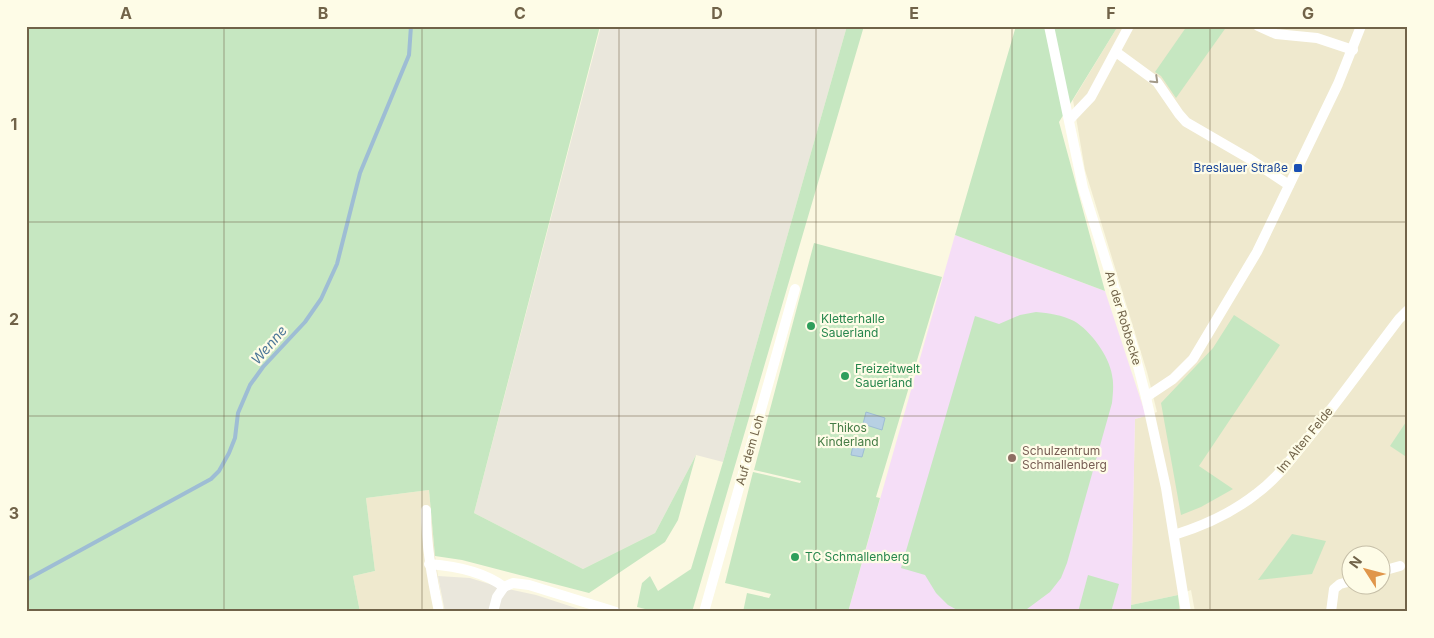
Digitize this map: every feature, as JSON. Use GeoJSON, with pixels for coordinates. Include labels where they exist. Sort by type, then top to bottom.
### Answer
{"type":"FeatureCollection","features":[{"type":"Feature","properties":{"kind":"street","name":"An der Robbecke"},"geometry":{"type":"LineString","coordinates":[[1049,26],[1083,188],[1133,347],[1146,397],[1166,488],[1186,612]]}},
{"type":"Feature","properties":{"kind":"street"},"geometry":{"type":"LineString","coordinates":[[1070,119],[1091,97],[1129,26]]}},
{"type":"Feature","properties":{"kind":"street"},"geometry":{"type":"LineString","coordinates":[[1258,26],[1276,34],[1317,38],[1353,50]]}},
{"type":"Feature","properties":{"kind":"street"},"geometry":{"type":"LineString","coordinates":[[1146,397],[1173,379],[1193,359],[1257,252],[1312,141],[1353,50],[1361,26]]}},
{"type":"Feature","properties":{"kind":"street"},"geometry":{"type":"LineString","coordinates":[[1116,52],[1158,82],[1186,122],[1248,158],[1289,185]]}},
{"type":"Feature","properties":{"kind":"street","name":"Auf dem Loh"},"geometry":{"type":"LineString","coordinates":[[704,612],[795,289]]}},
{"type":"Feature","properties":{"kind":"street","name":"Im Alten Felde"},"geometry":{"type":"LineString","coordinates":[[1174,535],[1194,529],[1222,516],[1247,501],[1265,487],[1280,472],[1317,427],[1399,319],[1408,310]]}},
{"type":"Feature","properties":{"kind":"street"},"geometry":{"type":"LineString","coordinates":[[426,510],[429,564],[439,612]]}},
{"type":"Feature","properties":{"kind":"street"},"geometry":{"type":"LineString","coordinates":[[429,564],[465,569],[496,581],[504,587]]}},
{"type":"Feature","properties":{"kind":"street"},"geometry":{"type":"LineString","coordinates":[[1392,568],[1400,566]]}},
{"type":"Feature","properties":{"kind":"street"},"geometry":{"type":"LineString","coordinates":[[493,612],[504,587],[513,583],[529,585],[616,612]]}},
{"type":"Feature","properties":{"kind":"street"},"geometry":{"type":"LineString","coordinates":[[1331,612],[1334,589],[1342,584]]}},
{"type":"Feature","properties":{"kind":"shaded area"},"geometry":{"type":"Polygon","coordinates":[[[601,26],[847,26],[723,462],[696,455],[655,533],[583,569],[474,513],[601,26]]]}},
{"type":"Feature","properties":{"kind":"shaded area"},"geometry":{"type":"Polygon","coordinates":[[[1118,26],[1408,26],[1408,612],[1195,612],[1191,590],[1178,595],[1131,605],[1135,419],[1157,412],[1147,372],[1085,170],[1073,100],[1118,26]]]}},
{"type":"Feature","properties":{"kind":"shaded area","name":"Schulzentrum Schmallenberg"},"geometry":{"type":"Polygon","coordinates":[[[955,235],[1105,291],[1146,416],[1135,419],[1131,612],[848,612],[955,235]]]}},
{"type":"Feature","properties":{"kind":"shaded area"},"geometry":{"type":"Polygon","coordinates":[[[429,490],[435,556],[442,604],[445,612],[360,612],[353,576],[375,571],[366,498],[429,490]]]}},
{"type":"Feature","properties":{"kind":"shaded area"},"geometry":{"type":"Polygon","coordinates":[[[438,576],[470,578],[536,595],[588,612],[445,612],[438,576]]]}},
{"type":"Feature","properties":{"kind":"green space"},"geometry":{"type":"Polygon","coordinates":[[[26,26],[600,26],[474,513],[583,569],[655,533],[696,455],[678,520],[665,542],[589,593],[462,560],[435,556],[429,490],[366,498],[375,571],[353,576],[360,612],[26,612],[26,26]]]}},
{"type":"Feature","properties":{"kind":"green space"},"geometry":{"type":"Polygon","coordinates":[[[847,26],[864,26],[692,612],[657,612],[637,607],[642,583],[650,576],[658,591],[691,569],[847,26]]]}},
{"type":"Feature","properties":{"kind":"green space"},"geometry":{"type":"Polygon","coordinates":[[[1016,26],[1118,26],[1059,122],[1105,291],[955,235],[1016,26]]]}},
{"type":"Feature","properties":{"kind":"green space"},"geometry":{"type":"Polygon","coordinates":[[[1187,26],[1227,26],[1176,98],[1161,76],[1155,72],[1187,26]]]}},
{"type":"Feature","properties":{"kind":"green space","name":"Freizeitwelt Sauerland"},"geometry":{"type":"Polygon","coordinates":[[[814,243],[942,277],[876,497],[880,498],[848,612],[743,612],[747,593],[769,598],[771,594],[725,583],[753,472],[800,483],[801,481],[754,470],[814,243]]]}},
{"type":"Feature","properties":{"kind":"green space"},"geometry":{"type":"Polygon","coordinates":[[[1036,312],[1074,321],[1093,337],[1103,352],[1110,368],[1113,382],[1112,403],[1067,563],[1061,578],[1050,592],[1023,612],[961,612],[948,605],[936,593],[925,575],[901,568],[975,316],[999,324],[1020,315],[1036,312]]]}},
{"type":"Feature","properties":{"kind":"green space"},"geometry":{"type":"Polygon","coordinates":[[[1234,315],[1280,345],[1199,466],[1233,489],[1201,507],[1181,515],[1161,403],[1213,348],[1234,315]]]}},
{"type":"Feature","properties":{"kind":"green space"},"geometry":{"type":"Polygon","coordinates":[[[1408,419],[1408,458],[1390,446],[1408,419]]]}},
{"type":"Feature","properties":{"kind":"green space"},"geometry":{"type":"Polygon","coordinates":[[[1292,534],[1326,541],[1312,574],[1258,580],[1292,534]]]}},
{"type":"Feature","properties":{"kind":"green space"},"geometry":{"type":"Polygon","coordinates":[[[1088,575],[1119,584],[1111,612],[1078,612],[1088,575]]]}},
{"type":"Feature","properties":{"kind":"green space"},"geometry":{"type":"Polygon","coordinates":[[[1178,595],[1180,612],[1131,612],[1131,605],[1178,595]]]}},
{"type":"Feature","properties":{"kind":"water"},"geometry":{"type":"Polygon","coordinates":[[[866,412],[885,418],[882,430],[863,424],[866,412]]]}},
{"type":"Feature","properties":{"kind":"water"},"geometry":{"type":"Polygon","coordinates":[[[854,441],[866,443],[862,457],[851,455],[854,441]]]}},
{"type":"Feature","properties":{"kind":"waterway","name":"Wenne"},"geometry":{"type":"LineString","coordinates":[[26,580],[211,479],[219,471],[235,438],[238,413],[250,385],[263,367],[305,322],[321,299],[337,264],[360,173],[409,55],[411,26]]}},
{"type":"Feature","properties":{"kind":"place","name":"Breslauer Straße"},"geometry":{"type":"Point","coordinates":[1298,168]}},
{"type":"Feature","properties":{"kind":"place","name":"Kletterhalle Sauerland"},"geometry":{"type":"Point","coordinates":[811,326]}},
{"type":"Feature","properties":{"kind":"place","name":"Freizeitwelt Sauerland"},"geometry":{"type":"Point","coordinates":[845,376]}},
{"type":"Feature","properties":{"kind":"place","name":"Schulzentrum Schmallenberg"},"geometry":{"type":"Point","coordinates":[1012,458]}},
{"type":"Feature","properties":{"kind":"place","name":"TC Schmallenberg"},"geometry":{"type":"Point","coordinates":[795,557]}},
{"type":"Feature","properties":{"kind":"park label","name":"Thikos Kinderland"},"geometry":{"type":"Point","coordinates":[848,435]}}]}
